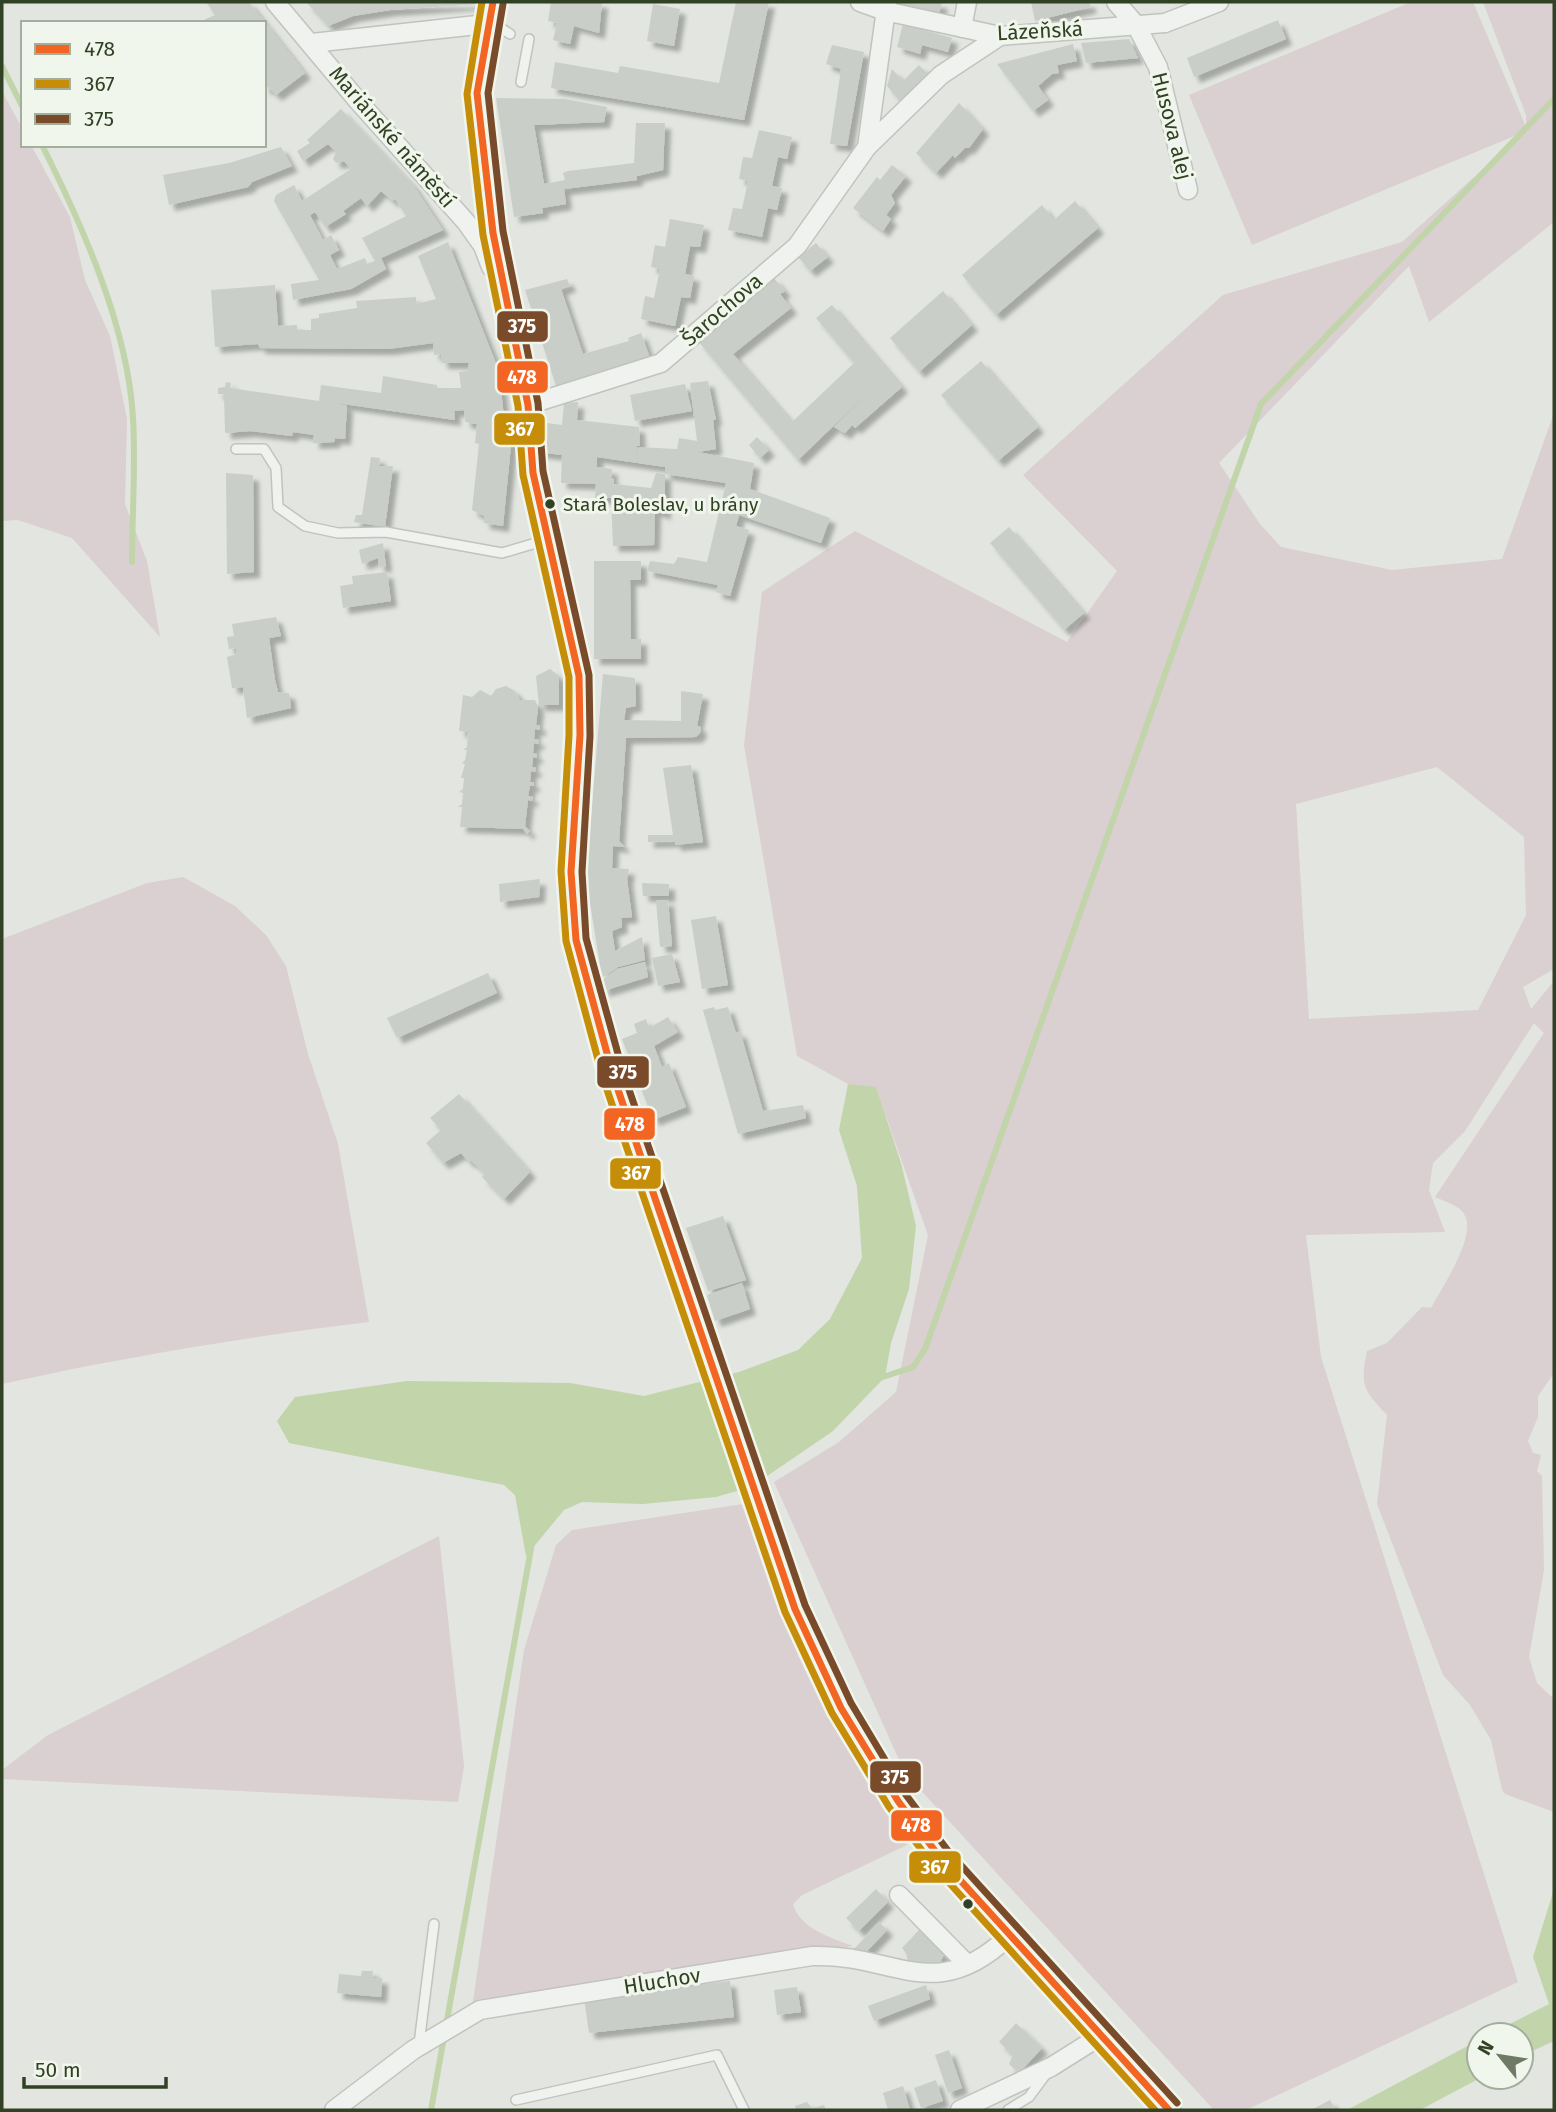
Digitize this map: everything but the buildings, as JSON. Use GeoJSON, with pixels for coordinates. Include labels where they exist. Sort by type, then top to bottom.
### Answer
{"type":"FeatureCollection","features":[{"type":"Feature","properties":{"kind":"main road","name":"Mariánské náměstí"},"geometry":{"type":"LineString","coordinates":[[498,13],[477,93],[493,233],[509,316]]}},
{"type":"Feature","properties":{"kind":"main road"},"geometry":{"type":"LineString","coordinates":[[509,316],[519,347],[528,405],[533,473],[579,676],[580,735],[571,872],[576,940],[613,1075],[795,1609],[832,1690],[873,1763],[940,1858],[1169,2110]]}},
{"type":"Feature","properties":{"kind":"street"},"geometry":{"type":"LineString","coordinates":[[275,2],[312,43]]}},
{"type":"Feature","properties":{"kind":"street","name":"Lázeňská"},"geometry":{"type":"LineString","coordinates":[[860,2],[886,6],[1000,36],[1165,23],[1219,2]]}},
{"type":"Feature","properties":{"kind":"street"},"geometry":{"type":"LineString","coordinates":[[962,28],[967,2]]}},
{"type":"Feature","properties":{"kind":"street","name":"Husova alej"},"geometry":{"type":"LineString","coordinates":[[1116,2],[1136,25],[1158,67],[1188,190]]}},
{"type":"Feature","properties":{"kind":"street","name":"Šarochova"},"geometry":{"type":"LineString","coordinates":[[867,147],[886,6]]}},
{"type":"Feature","properties":{"kind":"street","name":"Mariánské náměstí"},"geometry":{"type":"LineString","coordinates":[[498,13],[312,43],[358,101],[483,246],[509,316]]}},
{"type":"Feature","properties":{"kind":"street","name":"Šarochova"},"geometry":{"type":"LineString","coordinates":[[528,405],[661,363],[797,246],[867,147],[941,75],[1000,36]]}},
{"type":"Feature","properties":{"kind":"street"},"geometry":{"type":"LineString","coordinates":[[899,1895],[967,1964]]}},
{"type":"Feature","properties":{"kind":"street","name":"Hluchov"},"geometry":{"type":"LineString","coordinates":[[334,2110],[419,2046],[480,2010],[812,1956],[852,1958],[914,1974],[943,1974],[991,1953],[1009,1936]]}},
{"type":"Feature","properties":{"kind":"street"},"geometry":{"type":"LineString","coordinates":[[960,2110],[1051,2067],[1102,2035]]}},
{"type":"Feature","properties":{"kind":"lane"},"geometry":{"type":"LineString","coordinates":[[521,82],[528,39]]}},
{"type":"Feature","properties":{"kind":"lane"},"geometry":{"type":"LineString","coordinates":[[236,449],[264,449],[275,468],[278,507],[305,526],[338,533],[387,532],[502,552],[548,539]]}},
{"type":"Feature","properties":{"kind":"lane"},"geometry":{"type":"LineString","coordinates":[[419,2046],[434,1924]]}},
{"type":"Feature","properties":{"kind":"lane"},"geometry":{"type":"LineString","coordinates":[[516,2100],[717,2055],[744,2110]]}},
{"type":"Feature","properties":{"kind":"lane"},"geometry":{"type":"LineString","coordinates":[[1008,2110],[1029,2097],[1051,2067]]}},
{"type":"Feature","properties":{"kind":"shaded area"},"geometry":{"type":"Polygon","coordinates":[[[1411,2],[1473,2],[1526,127],[1526,115],[1483,2],[1554,2],[1554,222],[1429,322],[1409,266],[1219,463],[1260,524],[1281,547],[1392,570],[1502,559],[1554,413],[1554,969],[1523,987],[1531,1009],[1554,981],[1554,1373],[1538,1396],[1538,1417],[1528,1441],[1533,1453],[1541,1455],[1537,1471],[1542,1476],[1544,1570],[1529,1657],[1537,1683],[1554,1699],[1554,1812],[1505,1794],[1491,1740],[1470,1705],[1443,1675],[1377,1504],[1387,1415],[1368,1393],[1364,1380],[1367,1351],[1387,1343],[1422,1307],[1431,1308],[1456,1264],[1465,1239],[1466,1218],[1457,1207],[1435,1197],[1544,1033],[1534,1023],[1465,1131],[1433,1163],[1429,1190],[1445,1232],[1306,1235],[1321,1357],[1518,1982],[1246,2110],[1214,2110],[905,1773],[774,1482],[839,1442],[896,1392],[928,1235],[876,1088],[848,1084],[797,1056],[744,745],[762,592],[855,531],[1067,642],[1117,571],[1023,475],[1223,295],[1402,242],[1524,132],[1252,245],[1189,95],[1411,2]],[[1437,767],[1296,804],[1309,1019],[1478,1010],[1526,915],[1524,837],[1437,767]]]}},
{"type":"Feature","properties":{"kind":"shaded area"},"geometry":{"type":"Polygon","coordinates":[[[2,91],[21,126],[21,147],[32,147],[70,217],[85,280],[110,336],[127,419],[125,504],[147,561],[160,637],[72,538],[18,520],[2,521],[2,91]]]}},
{"type":"Feature","properties":{"kind":"shaded area"},"geometry":{"type":"Polygon","coordinates":[[[183,877],[235,906],[266,935],[286,966],[308,1054],[338,1144],[369,1322],[184,1349],[2,1384],[2,939],[147,883],[183,877]]]}},
{"type":"Feature","properties":{"kind":"shaded area"},"geometry":{"type":"Polygon","coordinates":[[[848,1084],[876,1087],[901,1163],[916,1226],[909,1289],[891,1343],[885,1377],[833,1431],[751,1487],[716,1497],[643,1504],[582,1502],[564,1510],[526,1556],[515,1495],[504,1485],[289,1443],[277,1421],[295,1397],[407,1381],[570,1383],[644,1396],[739,1372],[798,1350],[830,1319],[862,1258],[857,1186],[839,1130],[848,1084]]]}},
{"type":"Feature","properties":{"kind":"shaded area"},"geometry":{"type":"Polygon","coordinates":[[[750,1503],[781,1609],[805,1670],[841,1737],[907,1845],[802,1895],[793,1904],[796,1912],[809,1926],[853,1946],[503,1998],[472,2008],[524,1650],[556,1545],[572,1530],[750,1503]]]}},
{"type":"Feature","properties":{"kind":"shaded area"},"geometry":{"type":"Polygon","coordinates":[[[439,1536],[464,1766],[458,1802],[2,1779],[2,1770],[48,1735],[439,1536]]]}},
{"type":"Feature","properties":{"kind":"shaded area"},"geometry":{"type":"Polygon","coordinates":[[[1554,1889],[1554,2041],[1535,2050],[1535,2021],[1516,2021],[1549,2004],[1533,1957],[1554,1889]]]}},
{"type":"Feature","properties":{"kind":"shaded area"},"geometry":{"type":"Polygon","coordinates":[[[1465,2047],[1465,2086],[1420,2110],[1347,2110],[1465,2047]]]}},
{"type":"Feature","properties":{"kind":"waterway"},"geometry":{"type":"LineString","coordinates":[[2,66],[21,104]]}},
{"type":"Feature","properties":{"kind":"waterway"},"geometry":{"type":"LineString","coordinates":[[880,1378],[913,1367],[925,1349],[1261,404],[1554,99]]}},
{"type":"Feature","properties":{"kind":"waterway"},"geometry":{"type":"LineString","coordinates":[[43,147],[101,277],[122,348],[129,383],[134,436],[132,562]]}},
{"type":"Feature","properties":{"kind":"waterway"},"geometry":{"type":"LineString","coordinates":[[431,2110],[532,1543]]}},
{"type":"Feature","properties":{"kind":"transit line","name":"367"},"geometry":{"type":"LineString","coordinates":[[482,2],[467,94],[483,235],[518,406],[523,475],[569,677],[569,735],[561,871],[566,941],[603,1078],[785,1612],[832,1713],[889,1807],[933,1865],[1155,2110]]}},
{"type":"Feature","properties":{"kind":"transit line","name":"478"},"geometry":{"type":"LineString","coordinates":[[493,2],[477,93],[493,233],[528,405],[533,473],[579,676],[580,735],[571,872],[576,940],[613,1075],[795,1609],[841,1708],[898,1801],[941,1859],[1169,2110]]}},
{"type":"Feature","properties":{"kind":"transit line","name":"375"},"geometry":{"type":"LineString","coordinates":[[503,4],[488,93],[503,231],[538,403],[543,471],[589,675],[590,736],[582,872],[586,938],[623,1072],[805,1605],[851,1703],[906,1795],[949,1852],[1177,2103]]}},
{"type":"Feature","properties":{"kind":"place","name":"Stará Boleslav, u brány"},"geometry":{"type":"Point","coordinates":[550,504]}}]}
